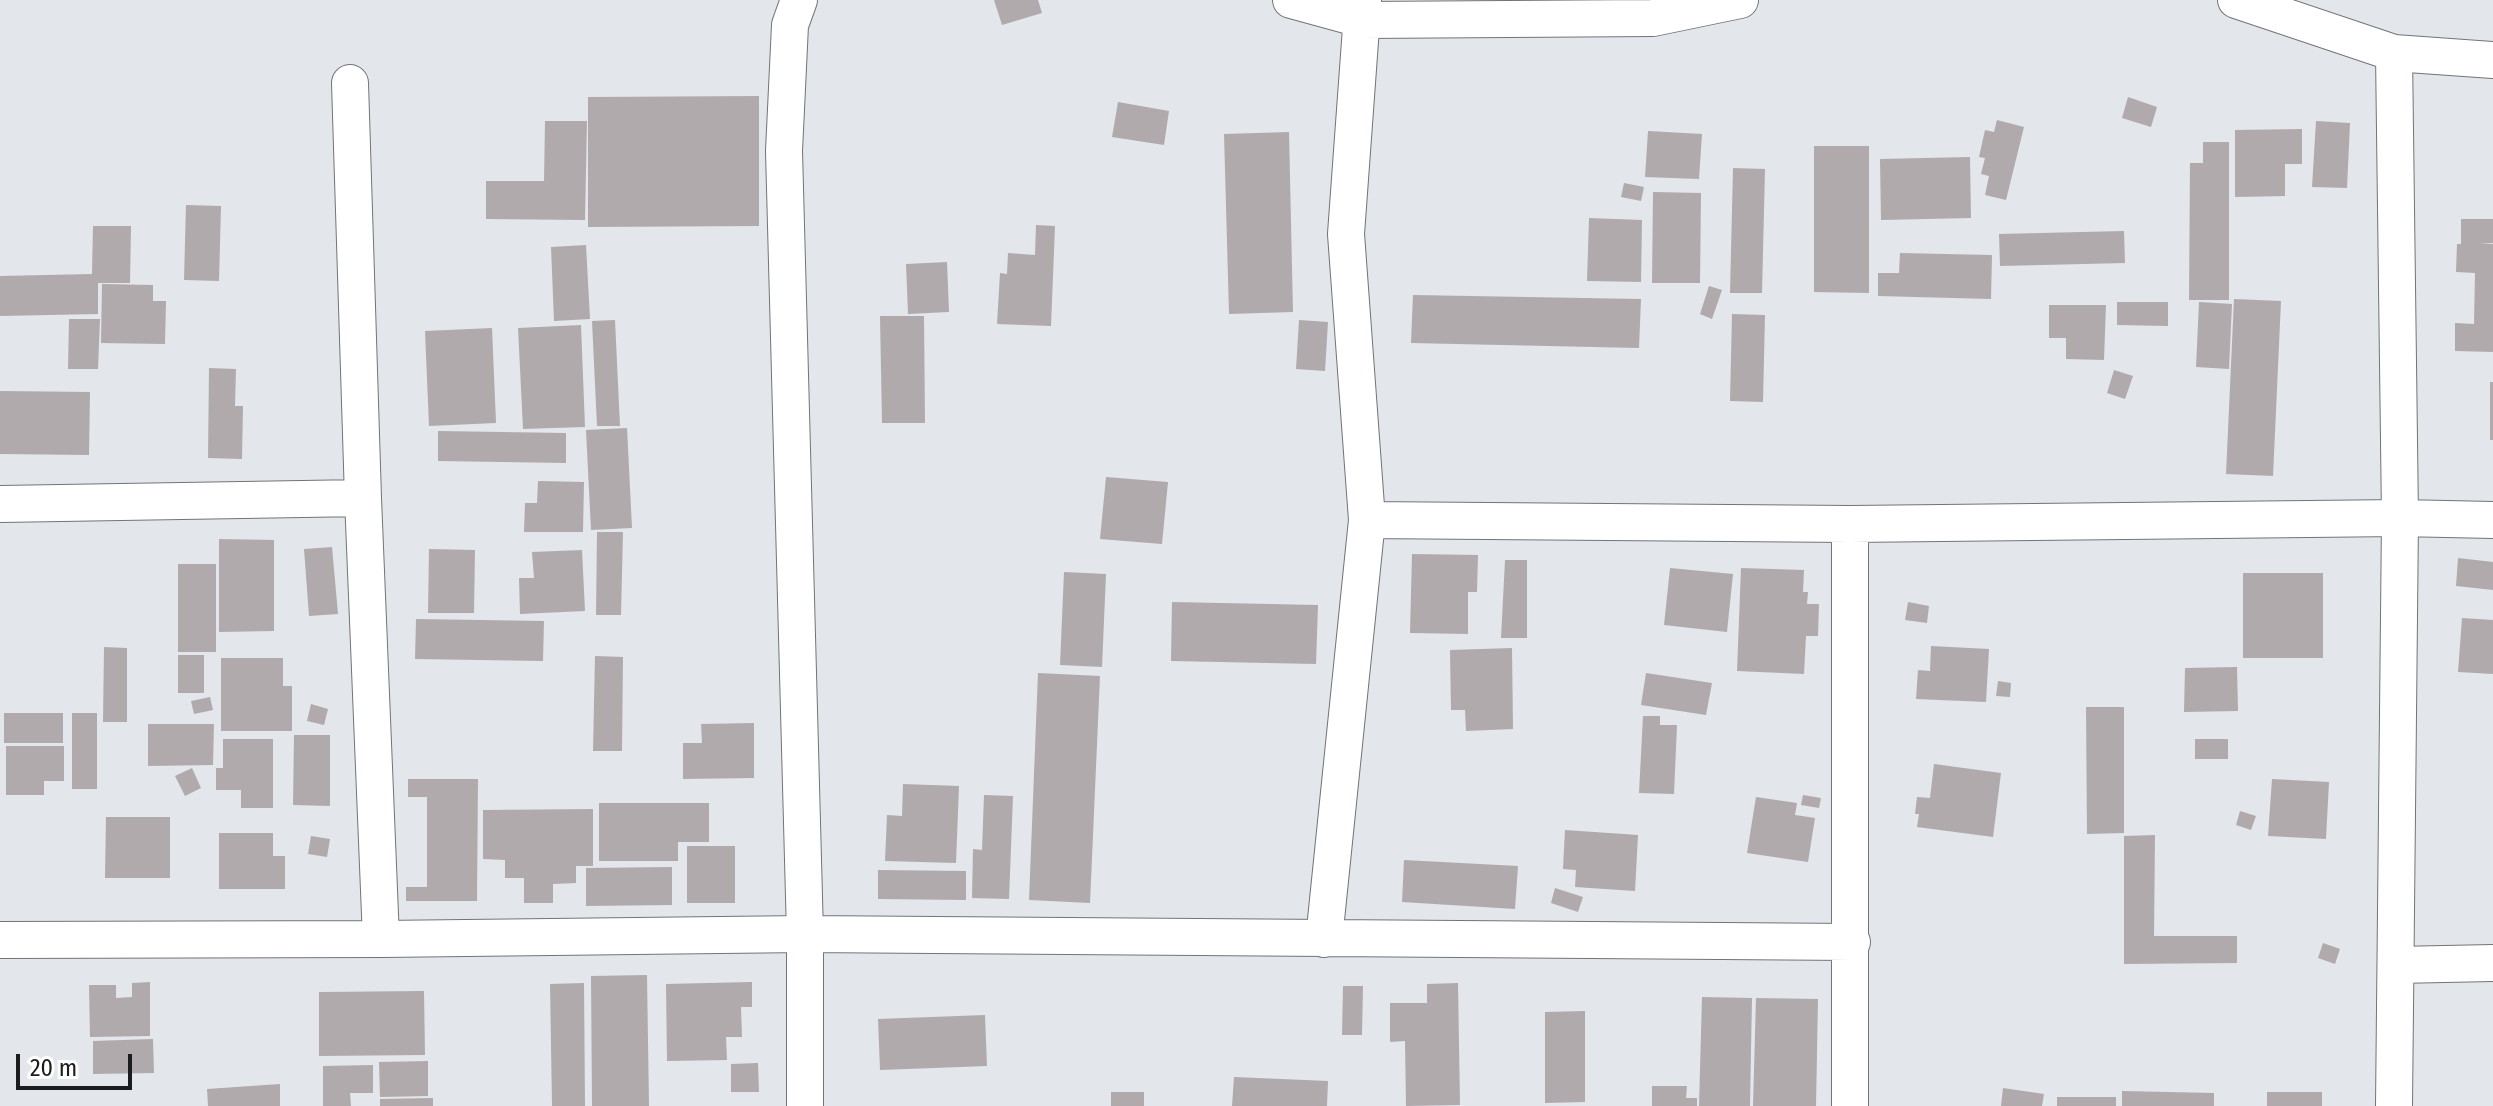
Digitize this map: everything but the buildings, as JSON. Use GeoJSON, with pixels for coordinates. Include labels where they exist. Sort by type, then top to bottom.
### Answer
{"type":"FeatureCollection","features":[{"type":"Feature","properties":{"kind":"street"},"geometry":{"type":"LineString","coordinates":[[799,0],[790,25],[784,151],[805,934],[805,1106]]}},
{"type":"Feature","properties":{"kind":"street"},"geometry":{"type":"LineString","coordinates":[[1291,0],[1364,10],[1653,18],[1740,0]]}},
{"type":"Feature","properties":{"kind":"street"},"geometry":{"type":"LineString","coordinates":[[2236,0],[2330,15],[2394,53],[2493,60]]}},
{"type":"Feature","properties":{"kind":"street"},"geometry":{"type":"LineString","coordinates":[[1324,939],[1367,520],[1346,234],[1364,10]]}},
{"type":"Feature","properties":{"kind":"street"},"geometry":{"type":"LineString","coordinates":[[2394,53],[2400,518],[2394,1106]]}},
{"type":"Feature","properties":{"kind":"street"},"geometry":{"type":"LineString","coordinates":[[350,83],[381,939]]}},
{"type":"Feature","properties":{"kind":"street"},"geometry":{"type":"LineString","coordinates":[[0,504],[363,498]]}},
{"type":"Feature","properties":{"kind":"street"},"geometry":{"type":"LineString","coordinates":[[1367,520],[1850,524],[2400,518],[2493,520]]}},
{"type":"Feature","properties":{"kind":"street"},"geometry":{"type":"LineString","coordinates":[[1850,524],[1850,1106]]}},
{"type":"Feature","properties":{"kind":"street"},"geometry":{"type":"LineString","coordinates":[[0,940],[805,934],[1852,942]]}},
{"type":"Feature","properties":{"kind":"street"},"geometry":{"type":"LineString","coordinates":[[2396,965],[2493,963]]}}]}
